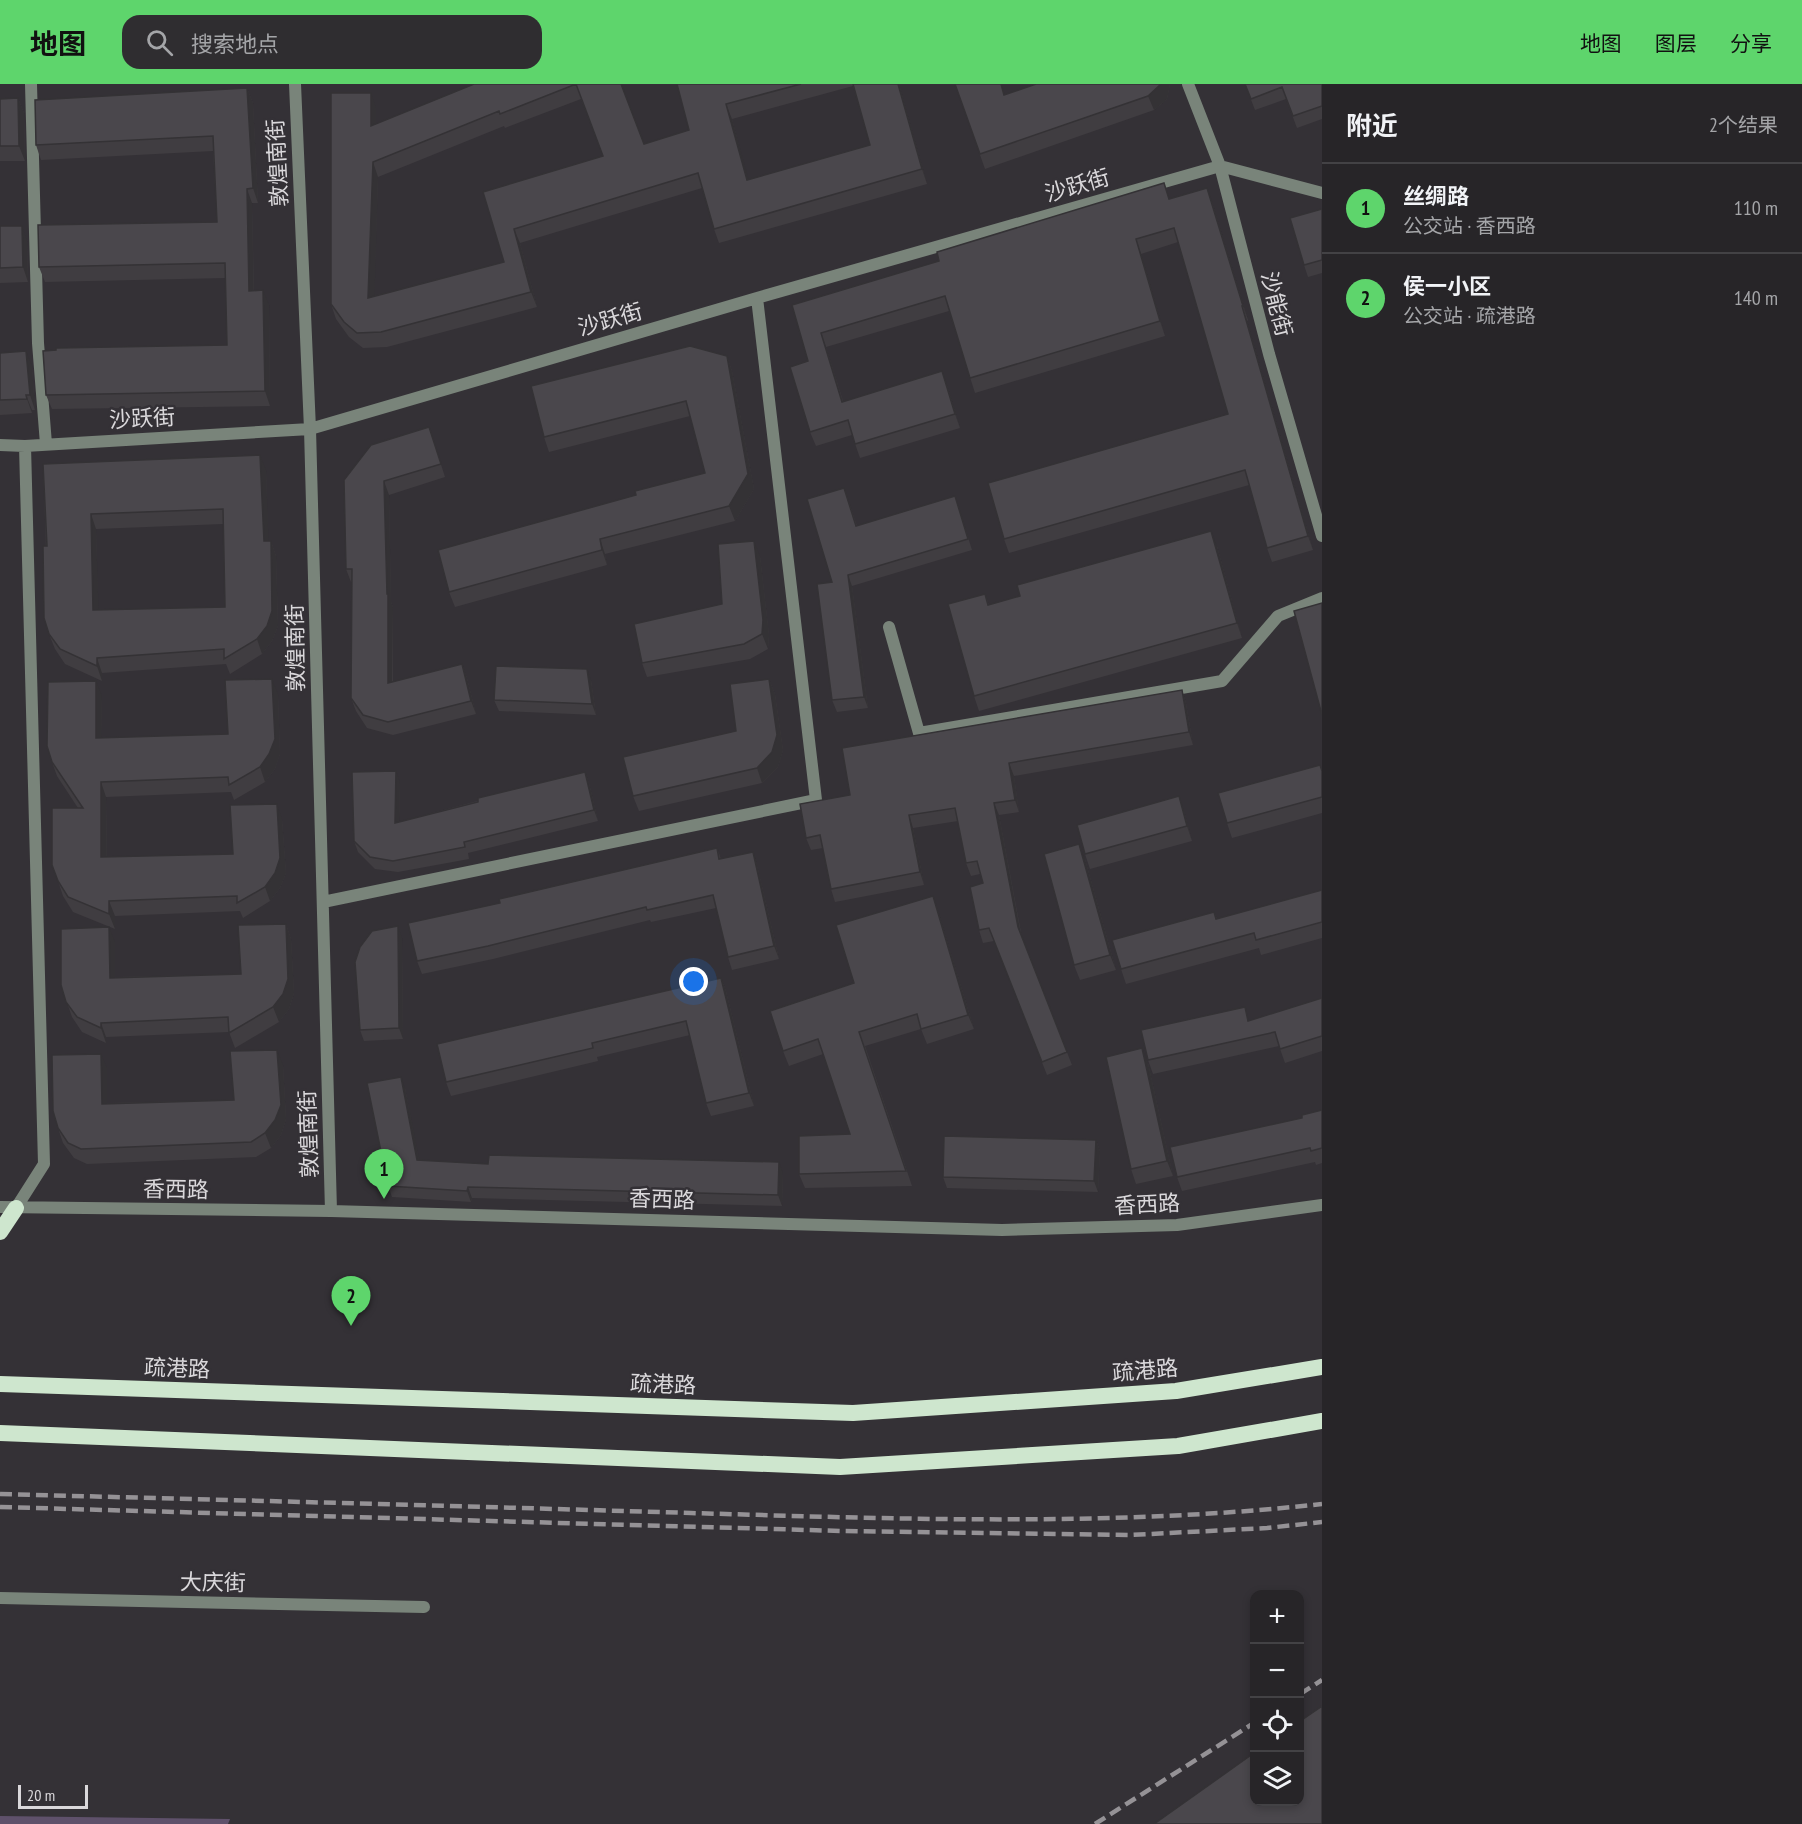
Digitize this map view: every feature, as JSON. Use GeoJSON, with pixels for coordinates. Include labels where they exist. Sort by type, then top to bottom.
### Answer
{"type":"FeatureCollection","features":[{"type":"Feature","properties":{"kind":"highway"},"geometry":{"type":"LineString","coordinates":[[0,1232],[8,1208]]}},
{"type":"Feature","properties":{"kind":"highway","name":"疏港路"},"geometry":{"type":"LineString","coordinates":[[0,1384],[853,1413],[1176,1391],[1322,1367]]}},
{"type":"Feature","properties":{"kind":"highway"},"geometry":{"type":"LineString","coordinates":[[0,1432],[840,1467],[1178,1446],[1322,1421]]}},
{"type":"Feature","properties":{"kind":"street"},"geometry":{"type":"LineString","coordinates":[[31,84],[38,343],[46,444]]}},
{"type":"Feature","properties":{"kind":"street","name":"敦煌南街"},"geometry":{"type":"LineString","coordinates":[[295,84],[310,429],[331,1211]]}},
{"type":"Feature","properties":{"kind":"street","name":"沙能街"},"geometry":{"type":"LineString","coordinates":[[1188,84],[1220,166],[1269,354],[1322,536]]}},
{"type":"Feature","properties":{"kind":"street"},"geometry":{"type":"LineString","coordinates":[[1220,166],[1322,193]]}},
{"type":"Feature","properties":{"kind":"street","name":"沙跃街"},"geometry":{"type":"LineString","coordinates":[[0,445],[25,446],[310,429],[1220,166]]}},
{"type":"Feature","properties":{"kind":"street"},"geometry":{"type":"LineString","coordinates":[[323,902],[816,800],[757,298]]}},
{"type":"Feature","properties":{"kind":"street"},"geometry":{"type":"LineString","coordinates":[[8,1208],[44,1164],[25,446]]}},
{"type":"Feature","properties":{"kind":"street"},"geometry":{"type":"LineString","coordinates":[[889,627],[919,733],[1222,681],[1278,616],[1322,598]]}},
{"type":"Feature","properties":{"kind":"street","name":"香西路"},"geometry":{"type":"LineString","coordinates":[[8,1208],[331,1211],[1002,1230],[1177,1225],[1322,1205]]}},
{"type":"Feature","properties":{"kind":"street","name":"大庆街"},"geometry":{"type":"LineString","coordinates":[[0,1598],[424,1607]]}},
{"type":"Feature","properties":{"kind":"shaded area"},"geometry":{"type":"Polygon","coordinates":[[[0,1816],[230,1819],[228,1824],[0,1824],[0,1816]]]}},
{"type":"Feature","properties":{"kind":"building"},"geometry":{"type":"Polygon","coordinates":[[[474,84],[576,84],[621,84],[644,144],[689,130],[677,84],[801,84],[726,104],[747,180],[870,145],[853,84],[898,84],[922,169],[714,229],[698,173],[514,229],[531,292],[381,332],[357,333],[344,322],[331,304],[331,93],[371,93],[371,126],[474,84]],[[576,84],[500,114],[499,111],[373,162],[368,298],[504,262],[483,192],[603,156],[576,84]]]}},
{"type":"Feature","properties":{"kind":"building"},"geometry":{"type":"Polygon","coordinates":[[[955,84],[1001,84],[1004,95],[1036,84],[1161,84],[1148,96],[980,154],[955,84]]]}},
{"type":"Feature","properties":{"kind":"building"},"geometry":{"type":"Polygon","coordinates":[[[1245,84],[1322,84],[1322,106],[1293,116],[1282,87],[1251,99],[1245,84]]]}},
{"type":"Feature","properties":{"kind":"building"},"geometry":{"type":"Polygon","coordinates":[[[247,88],[253,188],[247,189],[249,291],[263,290],[265,391],[46,395],[43,351],[56,350],[56,348],[227,345],[225,263],[39,267],[38,225],[217,222],[213,136],[36,145],[35,100],[247,88]]]}},
{"type":"Feature","properties":{"kind":"building"},"geometry":{"type":"Polygon","coordinates":[[[18,98],[19,146],[0,146],[0,99],[18,98]]]}},
{"type":"Feature","properties":{"kind":"building"},"geometry":{"type":"Polygon","coordinates":[[[1164,183],[1169,199],[1207,188],[1308,536],[1267,548],[1245,470],[1004,539],[988,483],[1228,414],[1174,228],[1136,239],[1160,321],[970,378],[945,296],[821,333],[842,402],[942,371],[955,414],[855,444],[848,420],[810,432],[790,367],[808,361],[792,305],[939,261],[937,252],[1164,183]]]}},
{"type":"Feature","properties":{"kind":"building"},"geometry":{"type":"Polygon","coordinates":[[[1322,209],[1322,260],[1304,265],[1290,218],[1322,209]]]}},
{"type":"Feature","properties":{"kind":"building"},"geometry":{"type":"Polygon","coordinates":[[[0,226],[22,226],[23,267],[0,268],[0,226]]]}},
{"type":"Feature","properties":{"kind":"building"},"geometry":{"type":"Polygon","coordinates":[[[690,346],[727,356],[748,474],[729,506],[600,539],[602,550],[449,592],[438,550],[636,495],[635,491],[705,473],[686,401],[544,437],[531,386],[690,346]]]}},
{"type":"Feature","properties":{"kind":"building"},"geometry":{"type":"Polygon","coordinates":[[[26,351],[30,395],[26,395],[27,399],[0,400],[0,353],[26,351]]]}},
{"type":"Feature","properties":{"kind":"building"},"geometry":{"type":"Polygon","coordinates":[[[429,427],[441,464],[384,481],[388,683],[462,664],[471,701],[388,722],[363,715],[351,698],[352,569],[346,569],[344,480],[371,445],[429,427]]]}},
{"type":"Feature","properties":{"kind":"building"},"geometry":{"type":"Polygon","coordinates":[[[260,455],[264,541],[271,541],[272,611],[267,626],[257,639],[224,659],[224,649],[97,658],[97,666],[60,649],[49,634],[44,618],[43,546],[47,546],[43,464],[260,455]],[[223,509],[91,514],[93,610],[225,607],[223,509]]]}},
{"type":"Feature","properties":{"kind":"building"},"geometry":{"type":"Polygon","coordinates":[[[844,488],[856,526],[955,496],[968,539],[848,575],[864,697],[832,700],[817,584],[832,582],[807,499],[844,488]]]}},
{"type":"Feature","properties":{"kind":"building"},"geometry":{"type":"Polygon","coordinates":[[[1211,531],[1237,623],[974,696],[948,604],[985,594],[988,605],[1020,596],[1017,585],[1211,531]]]}},
{"type":"Feature","properties":{"kind":"building"},"geometry":{"type":"Polygon","coordinates":[[[754,541],[763,620],[762,634],[744,644],[642,663],[634,624],[722,604],[718,544],[754,541]]]}},
{"type":"Feature","properties":{"kind":"building"},"geometry":{"type":"Polygon","coordinates":[[[1322,603],[1322,715],[1294,611],[1322,603]]]}},
{"type":"Feature","properties":{"kind":"building"},"geometry":{"type":"Polygon","coordinates":[[[496,666],[587,669],[592,704],[494,700],[496,666]]]}},
{"type":"Feature","properties":{"kind":"building"},"geometry":{"type":"Polygon","coordinates":[[[272,679],[275,739],[260,767],[229,785],[228,777],[101,782],[101,857],[233,854],[230,805],[277,804],[280,858],[275,873],[265,887],[237,903],[237,896],[109,901],[109,914],[68,897],[52,865],[52,808],[83,808],[52,762],[47,746],[48,682],[96,681],[96,738],[228,734],[225,680],[272,679]]]}},
{"type":"Feature","properties":{"kind":"building"},"geometry":{"type":"Polygon","coordinates":[[[769,679],[777,735],[772,752],[757,768],[633,796],[623,757],[736,731],[730,684],[769,679]]]}},
{"type":"Feature","properties":{"kind":"building"},"geometry":{"type":"Polygon","coordinates":[[[1182,690],[1189,732],[1009,763],[1015,800],[994,803],[1018,927],[1067,1052],[1042,1062],[989,928],[979,930],[970,887],[983,883],[977,861],[966,863],[955,808],[909,815],[920,872],[831,889],[820,835],[806,838],[800,804],[850,795],[842,748],[1182,690]]]}},
{"type":"Feature","properties":{"kind":"building"},"geometry":{"type":"Polygon","coordinates":[[[1320,765],[1322,797],[1227,823],[1218,793],[1320,765]]]}},
{"type":"Feature","properties":{"kind":"building"},"geometry":{"type":"Polygon","coordinates":[[[396,771],[395,823],[478,802],[478,798],[585,772],[594,810],[464,842],[465,847],[393,861],[370,857],[354,841],[352,772],[396,771]]]}},
{"type":"Feature","properties":{"kind":"building"},"geometry":{"type":"Polygon","coordinates":[[[1179,796],[1187,826],[1085,854],[1077,825],[1179,796]]]}},
{"type":"Feature","properties":{"kind":"building"},"geometry":{"type":"Polygon","coordinates":[[[1079,844],[1110,955],[1074,965],[1044,854],[1079,844]]]}},
{"type":"Feature","properties":{"kind":"building"},"geometry":{"type":"Polygon","coordinates":[[[717,848],[719,859],[753,852],[774,946],[728,957],[713,895],[647,910],[646,907],[417,961],[408,923],[500,903],[499,899],[717,848]]]}},
{"type":"Feature","properties":{"kind":"building"},"geometry":{"type":"Polygon","coordinates":[[[1322,890],[1322,922],[1256,940],[1254,933],[1121,969],[1112,940],[1214,912],[1216,919],[1322,890]]]}},
{"type":"Feature","properties":{"kind":"building"},"geometry":{"type":"Polygon","coordinates":[[[933,896],[968,1015],[921,1029],[917,1014],[859,1032],[906,1171],[799,1174],[799,1136],[850,1134],[818,1039],[783,1051],[770,1011],[854,983],[836,925],[933,896]]]}},
{"type":"Feature","properties":{"kind":"building"},"geometry":{"type":"Polygon","coordinates":[[[286,924],[288,979],[283,994],[273,1007],[229,1033],[228,1017],[101,1023],[101,1028],[77,1017],[66,1002],[61,985],[61,929],[109,927],[110,978],[241,974],[238,925],[286,924]]]}},
{"type":"Feature","properties":{"kind":"building"},"geometry":{"type":"Polygon","coordinates":[[[398,926],[399,1028],[360,1030],[355,962],[360,947],[372,931],[398,926]]]}},
{"type":"Feature","properties":{"kind":"building"},"geometry":{"type":"Polygon","coordinates":[[[721,978],[749,1093],[706,1103],[686,1021],[592,1043],[593,1048],[446,1082],[437,1044],[721,978]]]}},
{"type":"Feature","properties":{"kind":"building"},"geometry":{"type":"Polygon","coordinates":[[[1322,998],[1322,1036],[1280,1049],[1275,1032],[1148,1060],[1141,1030],[1245,1007],[1248,1021],[1322,998]]]}},
{"type":"Feature","properties":{"kind":"building"},"geometry":{"type":"Polygon","coordinates":[[[1142,1048],[1167,1161],[1131,1169],[1106,1057],[1142,1048]]]}},
{"type":"Feature","properties":{"kind":"building"},"geometry":{"type":"Polygon","coordinates":[[[277,1050],[281,1105],[275,1120],[265,1133],[251,1142],[81,1149],[68,1143],[58,1128],[53,1111],[52,1055],[101,1054],[102,1104],[234,1100],[230,1051],[277,1050]]]}},
{"type":"Feature","properties":{"kind":"building"},"geometry":{"type":"Polygon","coordinates":[[[401,1077],[417,1160],[488,1164],[489,1155],[779,1162],[778,1195],[468,1187],[467,1191],[388,1186],[367,1083],[401,1077]]]}},
{"type":"Feature","properties":{"kind":"building"},"geometry":{"type":"Polygon","coordinates":[[[1322,1110],[1322,1148],[1311,1151],[1310,1148],[1177,1177],[1170,1147],[1302,1118],[1302,1115],[1322,1110]]]}},
{"type":"Feature","properties":{"kind":"building"},"geometry":{"type":"Polygon","coordinates":[[[944,1136],[1096,1140],[1094,1181],[943,1177],[944,1136]]]}},
{"type":"Feature","properties":{"kind":"building"},"geometry":{"type":"Polygon","coordinates":[[[1322,1706],[1322,1824],[1154,1824],[1250,1756],[1250,1806],[1304,1806],[1304,1719],[1322,1706]]]}},
{"type":"Feature","properties":{"kind":"railway"},"geometry":{"type":"LineString","coordinates":[[0,1494],[928,1519],[1086,1519],[1165,1516],[1322,1504]]}},
{"type":"Feature","properties":{"kind":"railway"},"geometry":{"type":"LineString","coordinates":[[0,1507],[843,1531],[1130,1535],[1267,1528],[1322,1522]]}},
{"type":"Feature","properties":{"kind":"railway"},"geometry":{"type":"LineString","coordinates":[[1304,1691],[1322,1680]]}},
{"type":"Feature","properties":{"kind":"railway"},"geometry":{"type":"LineString","coordinates":[[1095,1824],[1250,1726]]}},
{"type":"Feature","properties":{"kind":"place","name":"丝绸路"},"geometry":{"type":"Point","coordinates":[384,1199]}},
{"type":"Feature","properties":{"kind":"place","name":"侯一小区"},"geometry":{"type":"Point","coordinates":[351,1326]}}]}
